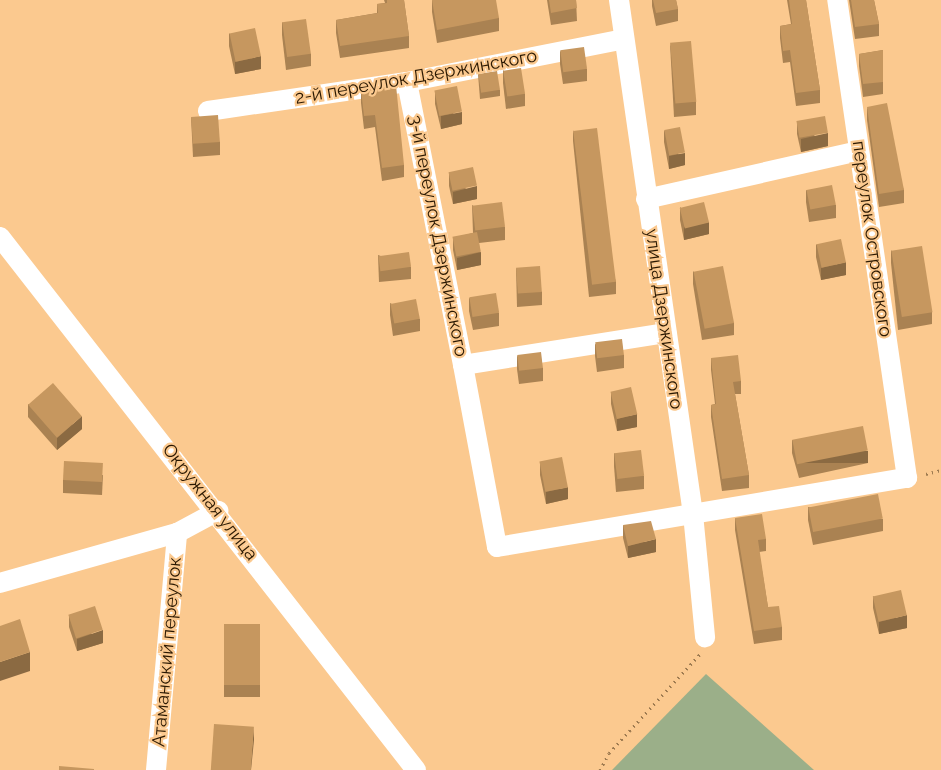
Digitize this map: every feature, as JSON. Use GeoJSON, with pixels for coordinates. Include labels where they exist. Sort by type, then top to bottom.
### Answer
{"type":"FeatureCollection","features":[{"type":"Feature","properties":{"kind":"street","name":"улица Дзержинского"},"geometry":{"type":"LineString","coordinates":[[619,0],[693,514],[705,638]]}},
{"type":"Feature","properties":{"kind":"street","name":"переулок Островского"},"geometry":{"type":"LineString","coordinates":[[693,514],[907,478],[837,0]]}},
{"type":"Feature","properties":{"kind":"street","name":"2-й переулок Дзержинского"},"geometry":{"type":"LineString","coordinates":[[208,111],[407,82],[624,39]]}},
{"type":"Feature","properties":{"kind":"street","name":"3-й переулок Дзержинского"},"geometry":{"type":"LineString","coordinates":[[407,82],[463,365],[666,333]]}},
{"type":"Feature","properties":{"kind":"street"},"geometry":{"type":"LineString","coordinates":[[646,199],[859,151]]}},
{"type":"Feature","properties":{"kind":"street","name":"Окружная улица"},"geometry":{"type":"LineString","coordinates":[[0,237],[218,511],[416,770]]}},
{"type":"Feature","properties":{"kind":"street"},"geometry":{"type":"LineString","coordinates":[[463,365],[497,547],[693,514]]}},
{"type":"Feature","properties":{"kind":"street"},"geometry":{"type":"LineString","coordinates":[[0,583],[177,533],[218,511]]}},
{"type":"Feature","properties":{"kind":"street","name":"Атаманский переулок"},"geometry":{"type":"LineString","coordinates":[[156,770],[177,533]]}},
{"type":"Feature","properties":{"kind":"path"},"geometry":{"type":"LineString","coordinates":[[600,770],[609,753],[698,662],[705,638]]}},
{"type":"Feature","properties":{"kind":"green space"},"geometry":{"type":"Polygon","coordinates":[[[706,674],[814,770],[612,770],[706,674]]]}},
{"type":"Feature","properties":{"kind":"building"},"geometry":{"type":"Polygon","coordinates":[[[387,0],[404,0],[409,36],[340,46],[336,20],[378,13],[377,4],[387,3],[387,0]]]}},
{"type":"Feature","properties":{"kind":"building"},"geometry":{"type":"Polygon","coordinates":[[[432,0],[496,0],[499,18],[437,30],[432,0]]]}},
{"type":"Feature","properties":{"kind":"building"},"geometry":{"type":"Polygon","coordinates":[[[549,0],[576,0],[577,8],[551,13],[549,0]]]}},
{"type":"Feature","properties":{"kind":"building"},"geometry":{"type":"Polygon","coordinates":[[[653,0],[676,0],[678,9],[656,13],[653,0]]]}},
{"type":"Feature","properties":{"kind":"building"},"geometry":{"type":"Polygon","coordinates":[[[789,0],[806,0],[820,90],[796,93],[790,50],[783,51],[780,26],[792,24],[789,0]]]}},
{"type":"Feature","properties":{"kind":"building"},"geometry":{"type":"Polygon","coordinates":[[[851,0],[874,0],[879,24],[855,27],[851,0]]]}},
{"type":"Feature","properties":{"kind":"building"},"geometry":{"type":"Polygon","coordinates":[[[306,19],[311,54],[287,57],[282,22],[306,19]]]}},
{"type":"Feature","properties":{"kind":"building"},"geometry":{"type":"Polygon","coordinates":[[[255,28],[261,56],[236,62],[230,33],[255,28]]]}},
{"type":"Feature","properties":{"kind":"building"},"geometry":{"type":"Polygon","coordinates":[[[691,41],[696,102],[675,104],[670,43],[691,41]]]}},
{"type":"Feature","properties":{"kind":"building"},"geometry":{"type":"Polygon","coordinates":[[[584,47],[587,69],[563,72],[560,50],[584,47]]]}},
{"type":"Feature","properties":{"kind":"building"},"geometry":{"type":"Polygon","coordinates":[[[883,50],[883,82],[863,84],[859,54],[883,50]]]}},
{"type":"Feature","properties":{"kind":"building"},"geometry":{"type":"Polygon","coordinates":[[[521,68],[525,94],[507,96],[503,71],[521,68]]]}},
{"type":"Feature","properties":{"kind":"building"},"geometry":{"type":"Polygon","coordinates":[[[497,71],[500,90],[481,93],[478,74],[497,71]]]}},
{"type":"Feature","properties":{"kind":"building"},"geometry":{"type":"Polygon","coordinates":[[[396,85],[404,165],[382,168],[375,115],[364,116],[361,90],[396,85]]]}},
{"type":"Feature","properties":{"kind":"building"},"geometry":{"type":"Polygon","coordinates":[[[457,86],[462,112],[439,116],[434,90],[457,86]]]}},
{"type":"Feature","properties":{"kind":"building"},"geometry":{"type":"Polygon","coordinates":[[[887,103],[904,190],[879,194],[867,107],[887,103]]]}},
{"type":"Feature","properties":{"kind":"building"},"geometry":{"type":"Polygon","coordinates":[[[218,115],[220,142],[193,144],[191,117],[218,115]]]}},
{"type":"Feature","properties":{"kind":"building"},"geometry":{"type":"Polygon","coordinates":[[[825,116],[828,133],[799,138],[796,121],[825,116]]]}},
{"type":"Feature","properties":{"kind":"building"},"geometry":{"type":"Polygon","coordinates":[[[680,127],[685,153],[669,156],[664,130],[680,127]]]}},
{"type":"Feature","properties":{"kind":"building"},"geometry":{"type":"Polygon","coordinates":[[[597,128],[616,282],[592,285],[573,131],[597,128]]]}},
{"type":"Feature","properties":{"kind":"building"},"geometry":{"type":"Polygon","coordinates":[[[473,167],[477,186],[452,191],[449,172],[473,167]]]}},
{"type":"Feature","properties":{"kind":"building"},"geometry":{"type":"Polygon","coordinates":[[[832,185],[836,205],[810,210],[806,190],[832,185]]]}},
{"type":"Feature","properties":{"kind":"building"},"geometry":{"type":"Polygon","coordinates":[[[502,202],[505,227],[475,230],[472,206],[502,202]]]}},
{"type":"Feature","properties":{"kind":"building"},"geometry":{"type":"Polygon","coordinates":[[[704,202],[709,222],[685,228],[680,208],[704,202]]]}},
{"type":"Feature","properties":{"kind":"building"},"geometry":{"type":"Polygon","coordinates":[[[477,232],[481,252],[456,256],[452,237],[477,232]]]}},
{"type":"Feature","properties":{"kind":"building"},"geometry":{"type":"Polygon","coordinates":[[[841,239],[846,262],[822,268],[817,244],[841,239]]]}},
{"type":"Feature","properties":{"kind":"building"},"geometry":{"type":"Polygon","coordinates":[[[922,246],[932,312],[902,317],[891,251],[922,246]]]}},
{"type":"Feature","properties":{"kind":"building"},"geometry":{"type":"Polygon","coordinates":[[[409,252],[411,267],[380,271],[378,256],[409,252]]]}},
{"type":"Feature","properties":{"kind":"building"},"geometry":{"type":"Polygon","coordinates":[[[540,266],[542,292],[518,294],[516,268],[540,266]]]}},
{"type":"Feature","properties":{"kind":"building"},"geometry":{"type":"Polygon","coordinates":[[[723,266],[734,323],[705,329],[694,272],[723,266]]]}},
{"type":"Feature","properties":{"kind":"building"},"geometry":{"type":"Polygon","coordinates":[[[496,293],[499,313],[472,317],[469,297],[496,293]]]}},
{"type":"Feature","properties":{"kind":"building"},"geometry":{"type":"Polygon","coordinates":[[[416,299],[420,319],[394,324],[390,304],[416,299]]]}},
{"type":"Feature","properties":{"kind":"building"},"geometry":{"type":"Polygon","coordinates":[[[622,339],[624,355],[597,358],[595,342],[622,339]]]}},
{"type":"Feature","properties":{"kind":"building"},"geometry":{"type":"Polygon","coordinates":[[[541,352],[543,368],[519,371],[517,355],[541,352]]]}},
{"type":"Feature","properties":{"kind":"building"},"geometry":{"type":"Polygon","coordinates":[[[738,355],[741,381],[733,382],[749,475],[722,479],[711,405],[716,404],[711,358],[738,355]]]}},
{"type":"Feature","properties":{"kind":"building"},"geometry":{"type":"Polygon","coordinates":[[[53,383],[82,416],[57,438],[28,405],[53,383]]]}},
{"type":"Feature","properties":{"kind":"building"},"geometry":{"type":"Polygon","coordinates":[[[631,387],[637,414],[617,419],[611,392],[631,387]]]}},
{"type":"Feature","properties":{"kind":"building"},"geometry":{"type":"Polygon","coordinates":[[[863,426],[868,451],[797,464],[792,440],[863,426]]]}},
{"type":"Feature","properties":{"kind":"building"},"geometry":{"type":"Polygon","coordinates":[[[641,450],[644,476],[617,479],[614,453],[641,450]]]}},
{"type":"Feature","properties":{"kind":"building"},"geometry":{"type":"Polygon","coordinates":[[[562,457],[568,487],[545,492],[539,461],[562,457]]]}},
{"type":"Feature","properties":{"kind":"building"},"geometry":{"type":"Polygon","coordinates":[[[64,461],[103,463],[102,482],[63,480],[64,461]]]}},
{"type":"Feature","properties":{"kind":"building"},"geometry":{"type":"Polygon","coordinates":[[[878,494],[883,519],[813,532],[808,508],[878,494]]]}},
{"type":"Feature","properties":{"kind":"building"},"geometry":{"type":"Polygon","coordinates":[[[762,514],[766,539],[758,540],[768,607],[779,606],[782,627],[754,631],[735,518],[762,514]]]}},
{"type":"Feature","properties":{"kind":"building"},"geometry":{"type":"Polygon","coordinates":[[[651,521],[656,539],[628,546],[623,525],[651,521]]]}},
{"type":"Feature","properties":{"kind":"building"},"geometry":{"type":"Polygon","coordinates":[[[901,590],[907,615],[879,622],[873,597],[901,590]]]}},
{"type":"Feature","properties":{"kind":"building"},"geometry":{"type":"Polygon","coordinates":[[[95,606],[103,630],[76,638],[68,615],[95,606]]]}},
{"type":"Feature","properties":{"kind":"building"},"geometry":{"type":"Polygon","coordinates":[[[20,619],[30,652],[0,662],[0,626],[20,619]]]}},
{"type":"Feature","properties":{"kind":"building"},"geometry":{"type":"Polygon","coordinates":[[[224,624],[260,624],[260,685],[224,685],[224,624]]]}},
{"type":"Feature","properties":{"kind":"building"},"geometry":{"type":"Polygon","coordinates":[[[214,724],[254,727],[251,770],[211,770],[214,724]]]}},
{"type":"Feature","properties":{"kind":"building"},"geometry":{"type":"Polygon","coordinates":[[[59,766],[94,769],[94,770],[59,770],[59,766]]]}}]}
